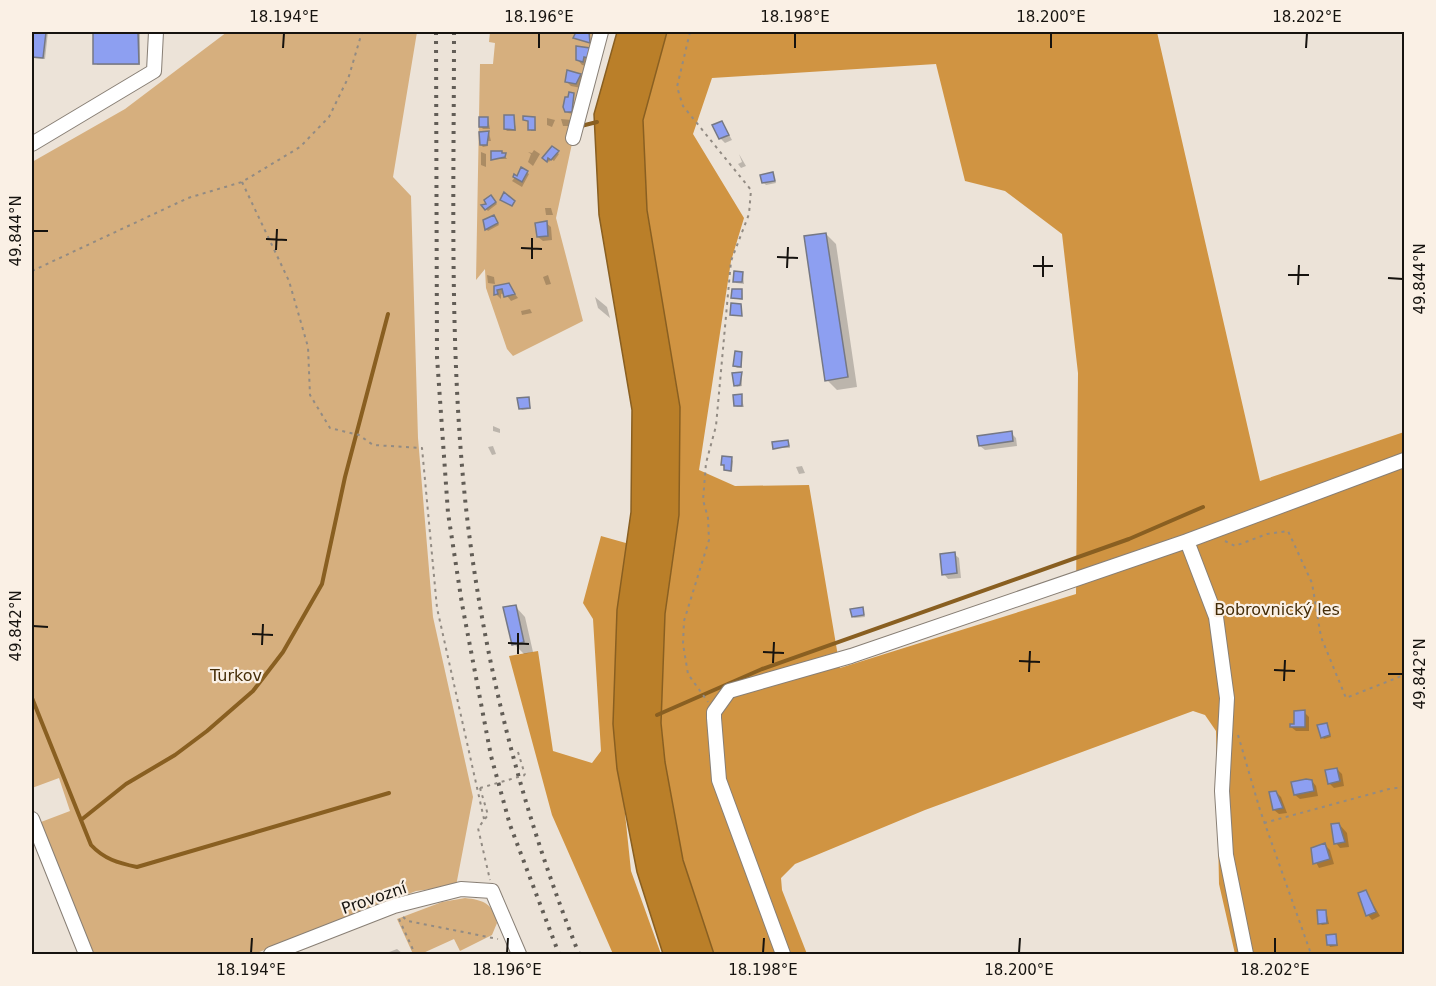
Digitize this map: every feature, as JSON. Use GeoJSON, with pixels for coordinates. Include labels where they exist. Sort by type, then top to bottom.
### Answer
{"type":"FeatureCollection","features":[{"type":"Feature","properties":{"kind":"street"},"geometry":{"type":"LineString","coordinates":[[32,144],[154,71],[156,32]]}},
{"type":"Feature","properties":{"kind":"street"},"geometry":{"type":"LineString","coordinates":[[573,138],[601,32]]}},
{"type":"Feature","properties":{"kind":"street"},"geometry":{"type":"LineString","coordinates":[[783,954],[719,780],[714,712],[729,691],[851,656],[1186,541],[1404,460]]}},
{"type":"Feature","properties":{"kind":"street"},"geometry":{"type":"LineString","coordinates":[[1186,541],[1216,617],[1227,698],[1222,791],[1226,855],[1246,954]]}},
{"type":"Feature","properties":{"kind":"street"},"geometry":{"type":"LineString","coordinates":[[32,819],[86,954]]}},
{"type":"Feature","properties":{"kind":"street","name":"Provozní"},"geometry":{"type":"LineString","coordinates":[[272,954],[394,906],[461,889],[492,891]]}},
{"type":"Feature","properties":{"kind":"street"},"geometry":{"type":"LineString","coordinates":[[492,891],[519,954]]}},
{"type":"Feature","properties":{"kind":"path"},"geometry":{"type":"LineString","coordinates":[[32,271],[188,198],[242,182],[300,147],[329,117],[349,76],[363,32]]}},
{"type":"Feature","properties":{"kind":"path"},"geometry":{"type":"LineString","coordinates":[[690,32],[677,87],[683,106],[751,190],[749,214],[731,261],[716,426],[706,463],[703,500],[708,518],[709,540],[684,621],[683,644],[688,674],[714,712]]}},
{"type":"Feature","properties":{"kind":"path"},"geometry":{"type":"LineString","coordinates":[[242,182],[289,280],[308,347],[310,395],[330,428],[359,435],[373,445],[422,448],[437,608],[484,819]]}},
{"type":"Feature","properties":{"kind":"path"},"geometry":{"type":"LineString","coordinates":[[1210,532],[1235,546],[1267,534],[1288,531],[1312,583],[1321,637],[1346,698],[1404,675]]}},
{"type":"Feature","properties":{"kind":"path"},"geometry":{"type":"LineString","coordinates":[[1237,731],[1264,823],[1311,954]]}},
{"type":"Feature","properties":{"kind":"path"},"geometry":{"type":"LineString","coordinates":[[492,891],[478,828],[488,815],[480,788],[525,775],[518,752]]}},
{"type":"Feature","properties":{"kind":"path"},"geometry":{"type":"LineString","coordinates":[[1264,823],[1404,787]]}},
{"type":"Feature","properties":{"kind":"path"},"geometry":{"type":"LineString","coordinates":[[1404,800],[1404,813]]}},
{"type":"Feature","properties":{"kind":"path"},"geometry":{"type":"LineString","coordinates":[[415,954],[400,917],[408,921],[498,939]]}},
{"type":"Feature","properties":{"kind":"green space","name":"Turkov"},"geometry":{"type":"Polygon","coordinates":[[[227,32],[417,32],[393,177],[411,196],[418,438],[433,617],[473,797],[456,886],[416,891],[254,954],[94,954],[41,822],[70,811],[59,778],[32,788],[32,162],[125,109],[227,32]]]}},
{"type":"Feature","properties":{"kind":"green space"},"geometry":{"type":"Polygon","coordinates":[[[490,32],[596,32],[556,218],[583,321],[513,356],[507,349],[486,288],[485,269],[476,280],[480,64],[493,64],[495,43],[489,42],[490,32]]]}},
{"type":"Feature","properties":{"kind":"green space","name":"Bobrovnický les"},"geometry":{"type":"Polygon","coordinates":[[[667,32],[1157,32],[1260,481],[1404,432],[1404,954],[1235,954],[1219,884],[1216,731],[1205,715],[1193,711],[925,810],[795,864],[781,878],[782,890],[807,954],[714,954],[683,860],[665,762],[661,723],[665,614],[679,515],[680,407],[647,210],[643,120],[667,32]],[[936,64],[712,78],[693,134],[744,218],[731,261],[699,470],[735,486],[809,485],[840,668],[1076,594],[1078,373],[1062,234],[1005,191],[965,181],[936,64]]]}},
{"type":"Feature","properties":{"kind":"green space"},"geometry":{"type":"Polygon","coordinates":[[[601,536],[633,545],[616,726],[631,871],[661,954],[613,954],[552,815],[509,656],[538,651],[553,751],[592,763],[601,751],[593,619],[583,603],[601,536]]]}},
{"type":"Feature","properties":{"kind":"green space"},"geometry":{"type":"Polygon","coordinates":[[[465,898],[482,902],[493,911],[497,923],[492,935],[460,951],[454,939],[421,954],[413,954],[397,919],[442,902],[465,898]]]}},
{"type":"Feature","properties":{"kind":"shaded area"},"geometry":{"type":"Polygon","coordinates":[[[617,32],[667,32],[643,120],[647,210],[680,407],[679,515],[665,614],[661,723],[665,762],[683,860],[714,954],[663,954],[637,872],[617,769],[613,724],[617,610],[631,512],[632,410],[599,215],[594,114],[617,32]]]}},
{"type":"Feature","properties":{"kind":"building"},"geometry":{"type":"Polygon","coordinates":[[[32,32],[46,32],[43,58],[32,57],[32,32]]]}},
{"type":"Feature","properties":{"kind":"building"},"geometry":{"type":"Polygon","coordinates":[[[93,32],[138,32],[139,64],[93,64],[93,32]]]}},
{"type":"Feature","properties":{"kind":"building"},"geometry":{"type":"Polygon","coordinates":[[[576,32],[589,32],[590,43],[573,38],[576,32]]]}},
{"type":"Feature","properties":{"kind":"building"},"geometry":{"type":"Polygon","coordinates":[[[576,46],[590,48],[588,58],[584,57],[583,62],[576,60],[576,46]]]}},
{"type":"Feature","properties":{"kind":"building"},"geometry":{"type":"Polygon","coordinates":[[[567,70],[581,74],[576,84],[565,82],[567,70]]]}},
{"type":"Feature","properties":{"kind":"building"},"geometry":{"type":"Polygon","coordinates":[[[569,92],[574,93],[572,112],[565,112],[563,107],[565,97],[568,97],[569,92]]]}},
{"type":"Feature","properties":{"kind":"building"},"geometry":{"type":"Polygon","coordinates":[[[504,115],[514,115],[515,130],[504,129],[504,115]]]}},
{"type":"Feature","properties":{"kind":"building"},"geometry":{"type":"Polygon","coordinates":[[[523,116],[535,117],[535,130],[528,130],[528,121],[523,120],[523,116]]]}},
{"type":"Feature","properties":{"kind":"building"},"geometry":{"type":"Polygon","coordinates":[[[479,117],[488,117],[488,127],[479,127],[479,117]]]}},
{"type":"Feature","properties":{"kind":"building"},"geometry":{"type":"Polygon","coordinates":[[[722,121],[729,135],[719,139],[712,125],[722,121]]]}},
{"type":"Feature","properties":{"kind":"building"},"geometry":{"type":"Polygon","coordinates":[[[489,131],[487,145],[480,145],[479,132],[489,131]]]}},
{"type":"Feature","properties":{"kind":"building"},"geometry":{"type":"Polygon","coordinates":[[[552,146],[559,151],[551,160],[548,158],[547,162],[542,158],[552,146]]]}},
{"type":"Feature","properties":{"kind":"building"},"geometry":{"type":"Polygon","coordinates":[[[491,151],[502,151],[506,153],[505,157],[491,160],[491,151]]]}},
{"type":"Feature","properties":{"kind":"building"},"geometry":{"type":"Polygon","coordinates":[[[521,167],[528,171],[522,182],[513,177],[514,174],[517,176],[521,167]]]}},
{"type":"Feature","properties":{"kind":"building"},"geometry":{"type":"Polygon","coordinates":[[[773,172],[775,181],[762,183],[760,175],[773,172]]]}},
{"type":"Feature","properties":{"kind":"building"},"geometry":{"type":"Polygon","coordinates":[[[504,192],[515,201],[512,206],[500,200],[504,192]]]}},
{"type":"Feature","properties":{"kind":"building"},"geometry":{"type":"Polygon","coordinates":[[[491,195],[496,202],[485,210],[481,205],[486,204],[484,200],[491,195]]]}},
{"type":"Feature","properties":{"kind":"building"},"geometry":{"type":"Polygon","coordinates":[[[494,215],[498,223],[485,230],[483,220],[494,215]]]}},
{"type":"Feature","properties":{"kind":"building"},"geometry":{"type":"Polygon","coordinates":[[[547,221],[548,236],[537,237],[535,223],[547,221]]]}},
{"type":"Feature","properties":{"kind":"building"},"geometry":{"type":"Polygon","coordinates":[[[826,233],[848,377],[825,381],[804,236],[826,233]]]}},
{"type":"Feature","properties":{"kind":"building"},"geometry":{"type":"Polygon","coordinates":[[[734,271],[743,272],[742,282],[733,282],[734,271]]]}},
{"type":"Feature","properties":{"kind":"building"},"geometry":{"type":"Polygon","coordinates":[[[509,283],[515,294],[504,297],[502,289],[497,290],[498,294],[494,295],[494,286],[509,283]]]}},
{"type":"Feature","properties":{"kind":"building"},"geometry":{"type":"Polygon","coordinates":[[[732,289],[742,289],[742,299],[731,298],[732,289]]]}},
{"type":"Feature","properties":{"kind":"building"},"geometry":{"type":"Polygon","coordinates":[[[731,303],[741,304],[742,316],[730,315],[731,303]]]}},
{"type":"Feature","properties":{"kind":"building"},"geometry":{"type":"Polygon","coordinates":[[[735,351],[742,352],[741,367],[733,366],[735,351]]]}},
{"type":"Feature","properties":{"kind":"building"},"geometry":{"type":"Polygon","coordinates":[[[742,372],[740,385],[734,386],[732,373],[742,372]]]}},
{"type":"Feature","properties":{"kind":"building"},"geometry":{"type":"Polygon","coordinates":[[[742,394],[742,406],[734,406],[733,395],[742,394]]]}},
{"type":"Feature","properties":{"kind":"building"},"geometry":{"type":"Polygon","coordinates":[[[529,397],[530,408],[519,409],[517,398],[529,397]]]}},
{"type":"Feature","properties":{"kind":"building"},"geometry":{"type":"Polygon","coordinates":[[[1012,431],[1013,441],[979,446],[977,436],[1012,431]]]}},
{"type":"Feature","properties":{"kind":"building"},"geometry":{"type":"Polygon","coordinates":[[[788,440],[789,446],[773,449],[772,442],[788,440]]]}},
{"type":"Feature","properties":{"kind":"building"},"geometry":{"type":"Polygon","coordinates":[[[722,456],[732,457],[731,471],[724,470],[724,465],[721,465],[722,456]]]}},
{"type":"Feature","properties":{"kind":"building"},"geometry":{"type":"Polygon","coordinates":[[[955,552],[957,573],[942,575],[940,554],[955,552]]]}},
{"type":"Feature","properties":{"kind":"building"},"geometry":{"type":"Polygon","coordinates":[[[516,605],[524,642],[512,645],[503,607],[516,605]]]}},
{"type":"Feature","properties":{"kind":"building"},"geometry":{"type":"Polygon","coordinates":[[[863,607],[864,615],[852,617],[850,609],[863,607]]]}},
{"type":"Feature","properties":{"kind":"building"},"geometry":{"type":"Polygon","coordinates":[[[1305,710],[1305,727],[1290,727],[1290,724],[1294,724],[1294,711],[1305,710]]]}},
{"type":"Feature","properties":{"kind":"building"},"geometry":{"type":"Polygon","coordinates":[[[1327,723],[1330,735],[1321,738],[1317,725],[1327,723]]]}},
{"type":"Feature","properties":{"kind":"building"},"geometry":{"type":"Polygon","coordinates":[[[1337,768],[1340,781],[1328,784],[1325,770],[1337,768]]]}},
{"type":"Feature","properties":{"kind":"building"},"geometry":{"type":"Polygon","coordinates":[[[1312,780],[1314,791],[1294,795],[1291,782],[1312,780]]]}},
{"type":"Feature","properties":{"kind":"building"},"geometry":{"type":"Polygon","coordinates":[[[1276,791],[1283,808],[1273,810],[1269,792],[1276,791]]]}},
{"type":"Feature","properties":{"kind":"building"},"geometry":{"type":"Polygon","coordinates":[[[1339,823],[1345,842],[1334,844],[1331,824],[1339,823]]]}},
{"type":"Feature","properties":{"kind":"building"},"geometry":{"type":"Polygon","coordinates":[[[1325,843],[1330,859],[1313,864],[1311,848],[1325,843]]]}},
{"type":"Feature","properties":{"kind":"building"},"geometry":{"type":"Polygon","coordinates":[[[1366,890],[1376,912],[1366,916],[1358,893],[1366,890]]]}},
{"type":"Feature","properties":{"kind":"building"},"geometry":{"type":"Polygon","coordinates":[[[1317,910],[1326,910],[1327,923],[1318,924],[1317,910]]]}},
{"type":"Feature","properties":{"kind":"building"},"geometry":{"type":"Polygon","coordinates":[[[1336,934],[1337,945],[1327,945],[1326,935],[1336,934]]]}},
{"type":"Feature","properties":{"kind":"waterway"},"geometry":{"type":"LineString","coordinates":[[581,126],[597,122]]}},
{"type":"Feature","properties":{"kind":"waterway"},"geometry":{"type":"LineString","coordinates":[[81,820],[126,784],[175,755],[207,731],[253,691],[283,652],[322,584],[345,477],[388,314]]}},
{"type":"Feature","properties":{"kind":"waterway"},"geometry":{"type":"LineString","coordinates":[[657,715],[762,669],[1129,539],[1203,507]]}},
{"type":"Feature","properties":{"kind":"waterway"},"geometry":{"type":"LineString","coordinates":[[32,698],[91,845],[106,857],[124,864],[137,867],[389,793]]}},
{"type":"Feature","properties":{"kind":"railway"},"geometry":{"type":"LineString","coordinates":[[436,32],[437,357],[448,513],[462,604],[491,756],[510,825],[559,954]]}},
{"type":"Feature","properties":{"kind":"railway"},"geometry":{"type":"LineString","coordinates":[[454,32],[453,210],[457,389],[466,508],[473,565],[494,678],[523,791],[558,900],[579,954]]}}]}
